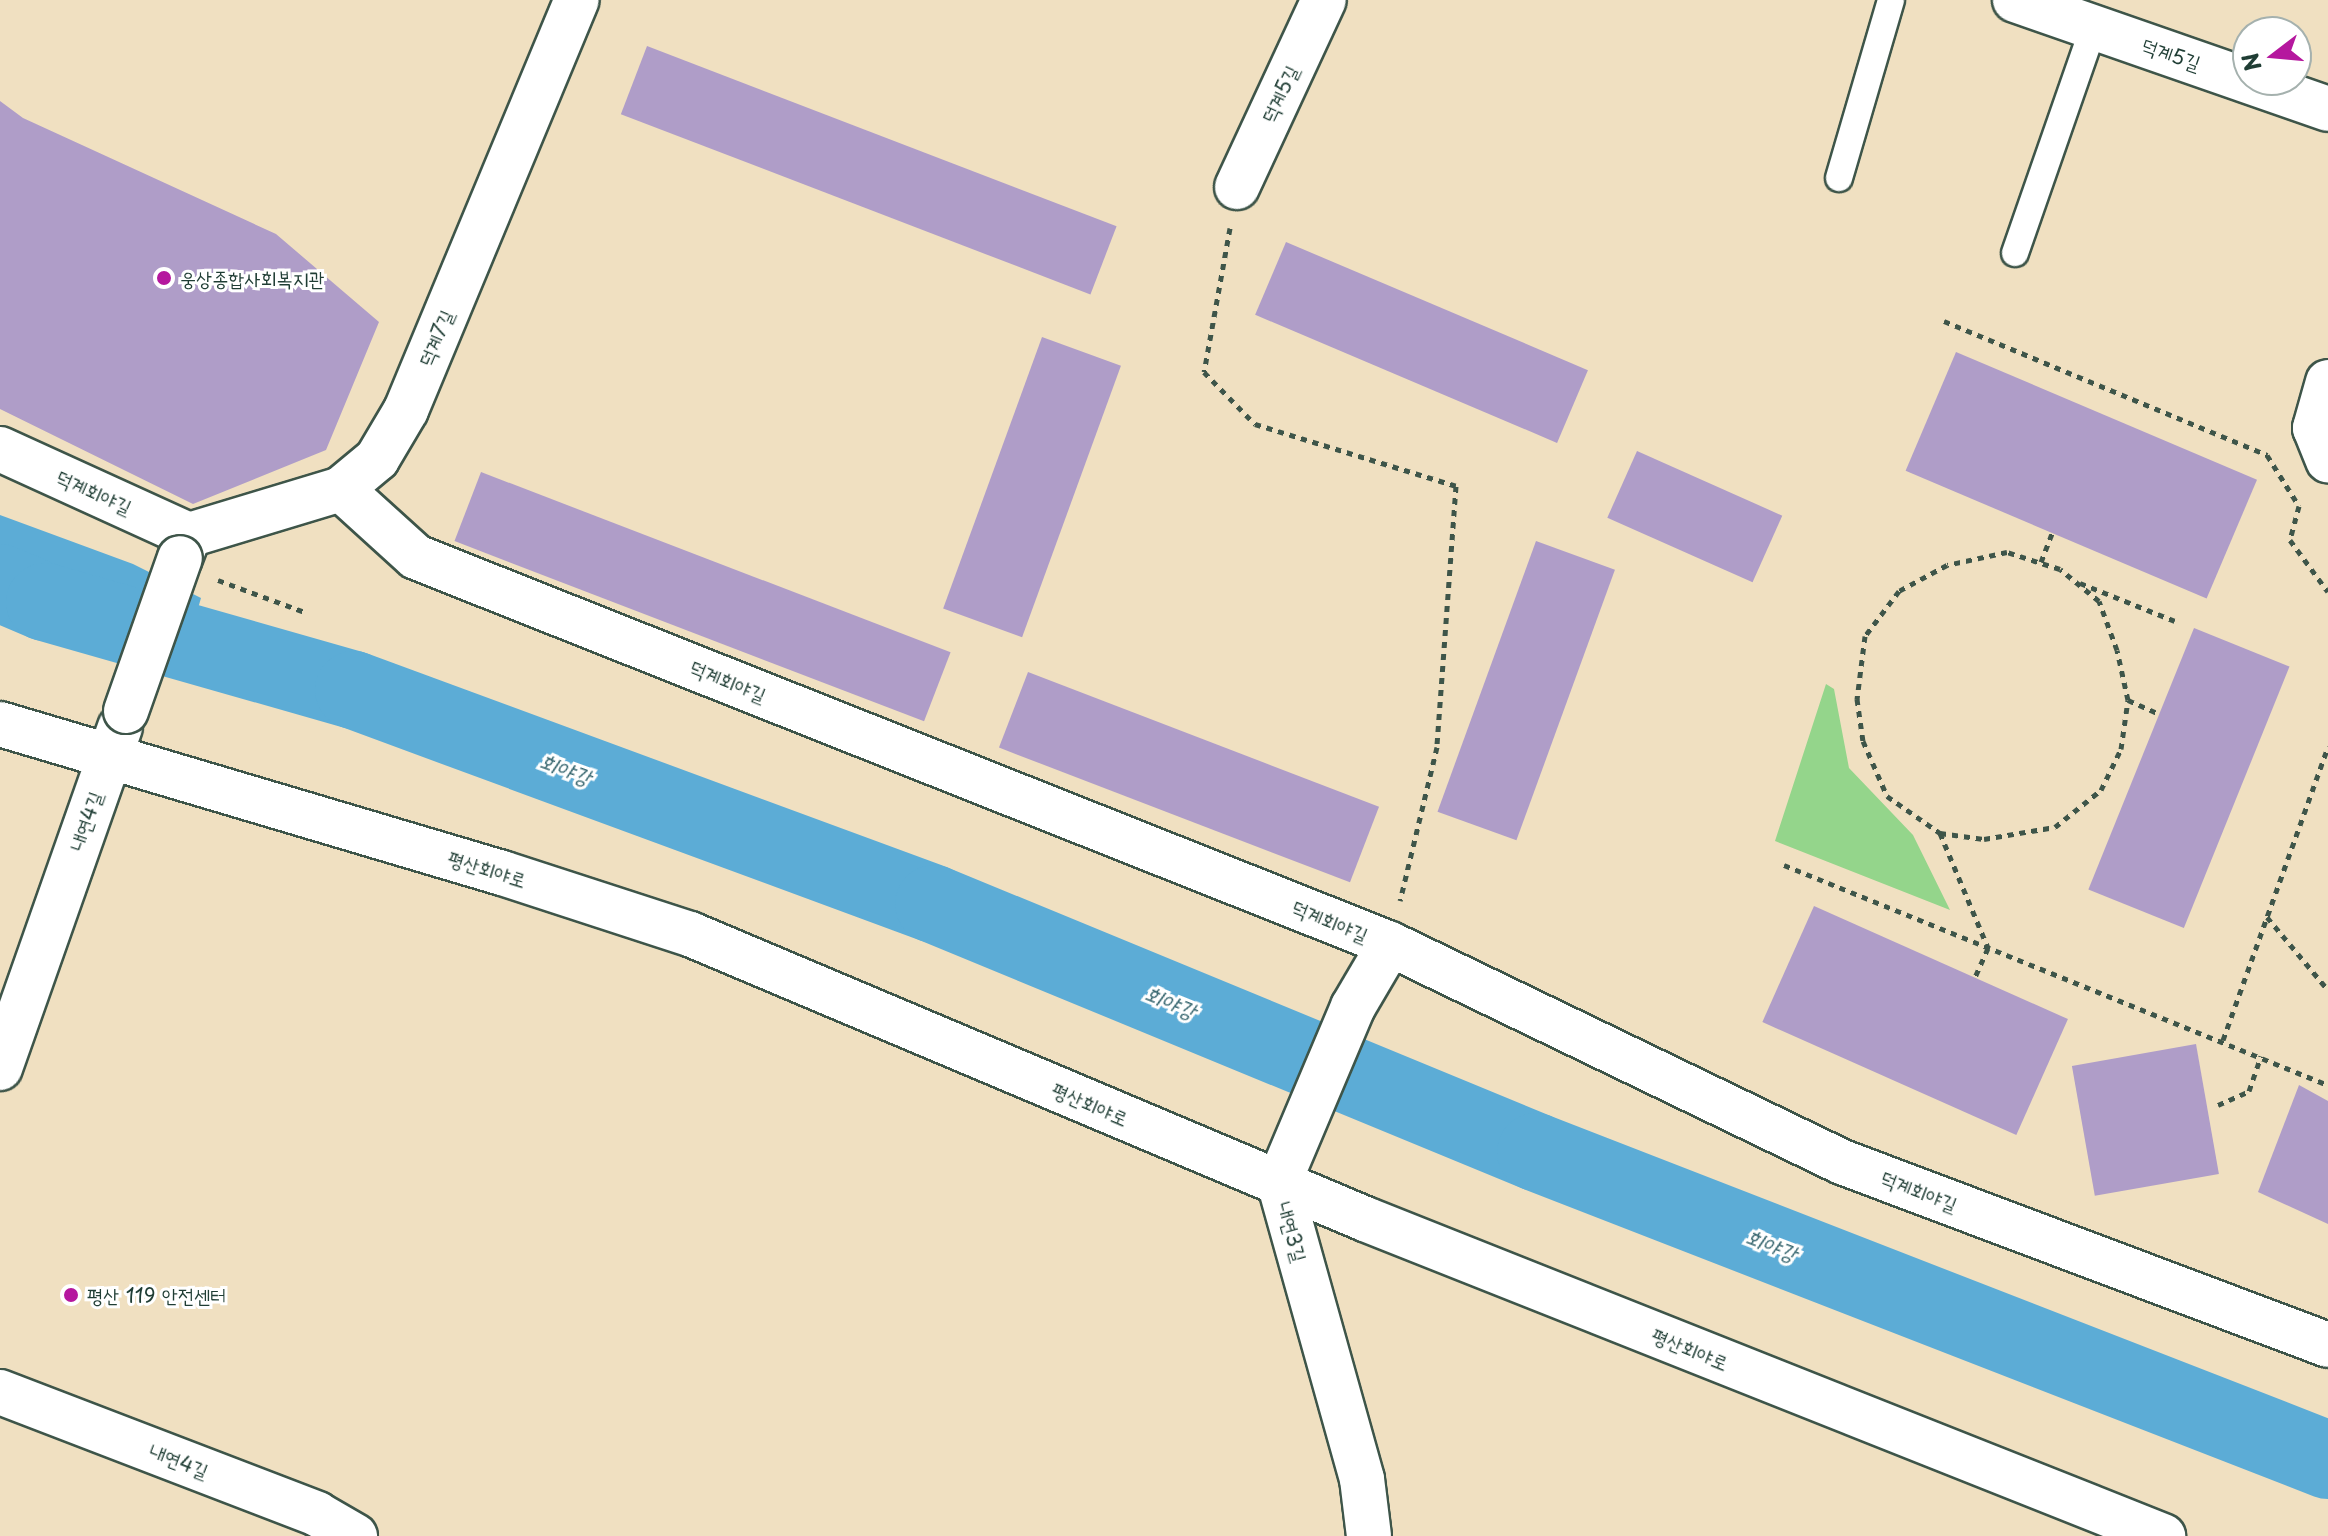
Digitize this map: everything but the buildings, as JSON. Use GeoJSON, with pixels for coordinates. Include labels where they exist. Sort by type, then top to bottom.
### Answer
{"type":"FeatureCollection","features":[{"type":"Feature","properties":{"kind":"street","name":"덕계7길"},"geometry":{"type":"LineString","coordinates":[[184,546],[341,489],[377,459],[406,410],[577,0]]}},
{"type":"Feature","properties":{"kind":"street","name":"덕계5길"},"geometry":{"type":"LineString","coordinates":[[1237,187],[1324,0]]}},
{"type":"Feature","properties":{"kind":"street","name":"덕계5길"},"geometry":{"type":"LineString","coordinates":[[2015,0],[2328,109]]}},
{"type":"Feature","properties":{"kind":"street"},"geometry":{"type":"LineString","coordinates":[[2328,382],[2315,428],[2328,461]]}},
{"type":"Feature","properties":{"kind":"street","name":"덕계회야길"},"geometry":{"type":"LineString","coordinates":[[0,449],[184,546]]}},
{"type":"Feature","properties":{"kind":"street","name":"덕계회야길"},"geometry":{"type":"LineString","coordinates":[[341,489],[416,557],[1390,944],[1842,1162],[2328,1345]]}},
{"type":"Feature","properties":{"kind":"street"},"geometry":{"type":"LineString","coordinates":[[109,755],[184,546]]}},
{"type":"Feature","properties":{"kind":"street","name":"평산회야로"},"geometry":{"type":"LineString","coordinates":[[0,724],[502,873],[690,934],[1279,1182],[2011,1478],[2163,1536]]}},
{"type":"Feature","properties":{"kind":"street","name":"내연4길"},"geometry":{"type":"LineString","coordinates":[[0,1068],[109,755]]}},
{"type":"Feature","properties":{"kind":"street","name":"내연3길"},"geometry":{"type":"LineString","coordinates":[[1369,1536],[1362,1479],[1279,1182],[1353,1007],[1390,944]]}},
{"type":"Feature","properties":{"kind":"street","name":"내연4길"},"geometry":{"type":"LineString","coordinates":[[0,1392],[317,1514],[355,1536]]}},
{"type":"Feature","properties":{"kind":"lane"},"geometry":{"type":"LineString","coordinates":[[1839,178],[1891,0]]}},
{"type":"Feature","properties":{"kind":"lane"},"geometry":{"type":"LineString","coordinates":[[2015,253],[2094,26]]}},
{"type":"Feature","properties":{"kind":"path"},"geometry":{"type":"LineString","coordinates":[[1237,187],[1204,372],[1255,424],[1456,486],[1437,747],[1390,944]]}},
{"type":"Feature","properties":{"kind":"path"},"geometry":{"type":"LineString","coordinates":[[1944,321],[2267,455],[2299,506],[2290,540],[2328,592]]}},
{"type":"Feature","properties":{"kind":"path"},"geometry":{"type":"LineString","coordinates":[[2041,562],[2052,533]]}},
{"type":"Feature","properties":{"kind":"path"},"geometry":{"type":"LineString","coordinates":[[2007,552],[2060,569],[2076,581],[2099,601],[2117,650],[2128,700],[2121,749],[2101,790],[2055,827],[1984,839],[1940,833],[1887,796],[1863,741],[1857,699],[1865,636],[1899,591],[1947,565],[2007,552]]}},
{"type":"Feature","properties":{"kind":"path"},"geometry":{"type":"LineString","coordinates":[[2076,581],[2175,621]]}},
{"type":"Feature","properties":{"kind":"path"},"geometry":{"type":"LineString","coordinates":[[2128,700],[2160,714]]}},
{"type":"Feature","properties":{"kind":"path"},"geometry":{"type":"LineString","coordinates":[[2223,1040],[2328,746]]}},
{"type":"Feature","properties":{"kind":"path"},"geometry":{"type":"LineString","coordinates":[[1940,833],[1988,948],[1975,977]]}},
{"type":"Feature","properties":{"kind":"path"},"geometry":{"type":"LineString","coordinates":[[1784,865],[2328,1085]]}},
{"type":"Feature","properties":{"kind":"path"},"geometry":{"type":"LineString","coordinates":[[2267,916],[2328,990]]}},
{"type":"Feature","properties":{"kind":"path"},"geometry":{"type":"LineString","coordinates":[[2218,1105],[2249,1091],[2261,1056]]}},
{"type":"Feature","properties":{"kind":"green space"},"geometry":{"type":"Polygon","coordinates":[[[1826,684],[1834,689],[1849,768],[1913,835],[1950,910],[1775,841],[1826,684]]]}},
{"type":"Feature","properties":{"kind":"water"},"geometry":{"type":"Polygon","coordinates":[[[0,515],[133,564],[201,598],[182,663],[0,603],[0,515]]]}},
{"type":"Feature","properties":{"kind":"waterway","name":"회야강"},"geometry":{"type":"LineString","coordinates":[[0,583],[45,602],[354,690],[934,904],[1536,1152],[2328,1460]]}},
{"type":"Feature","properties":{"kind":"place","name":"웅상종합사회복지관"},"geometry":{"type":"Point","coordinates":[164,278]}},
{"type":"Feature","properties":{"kind":"place","name":"평산 119 안전센터"},"geometry":{"type":"Point","coordinates":[71,1295]}}]}
